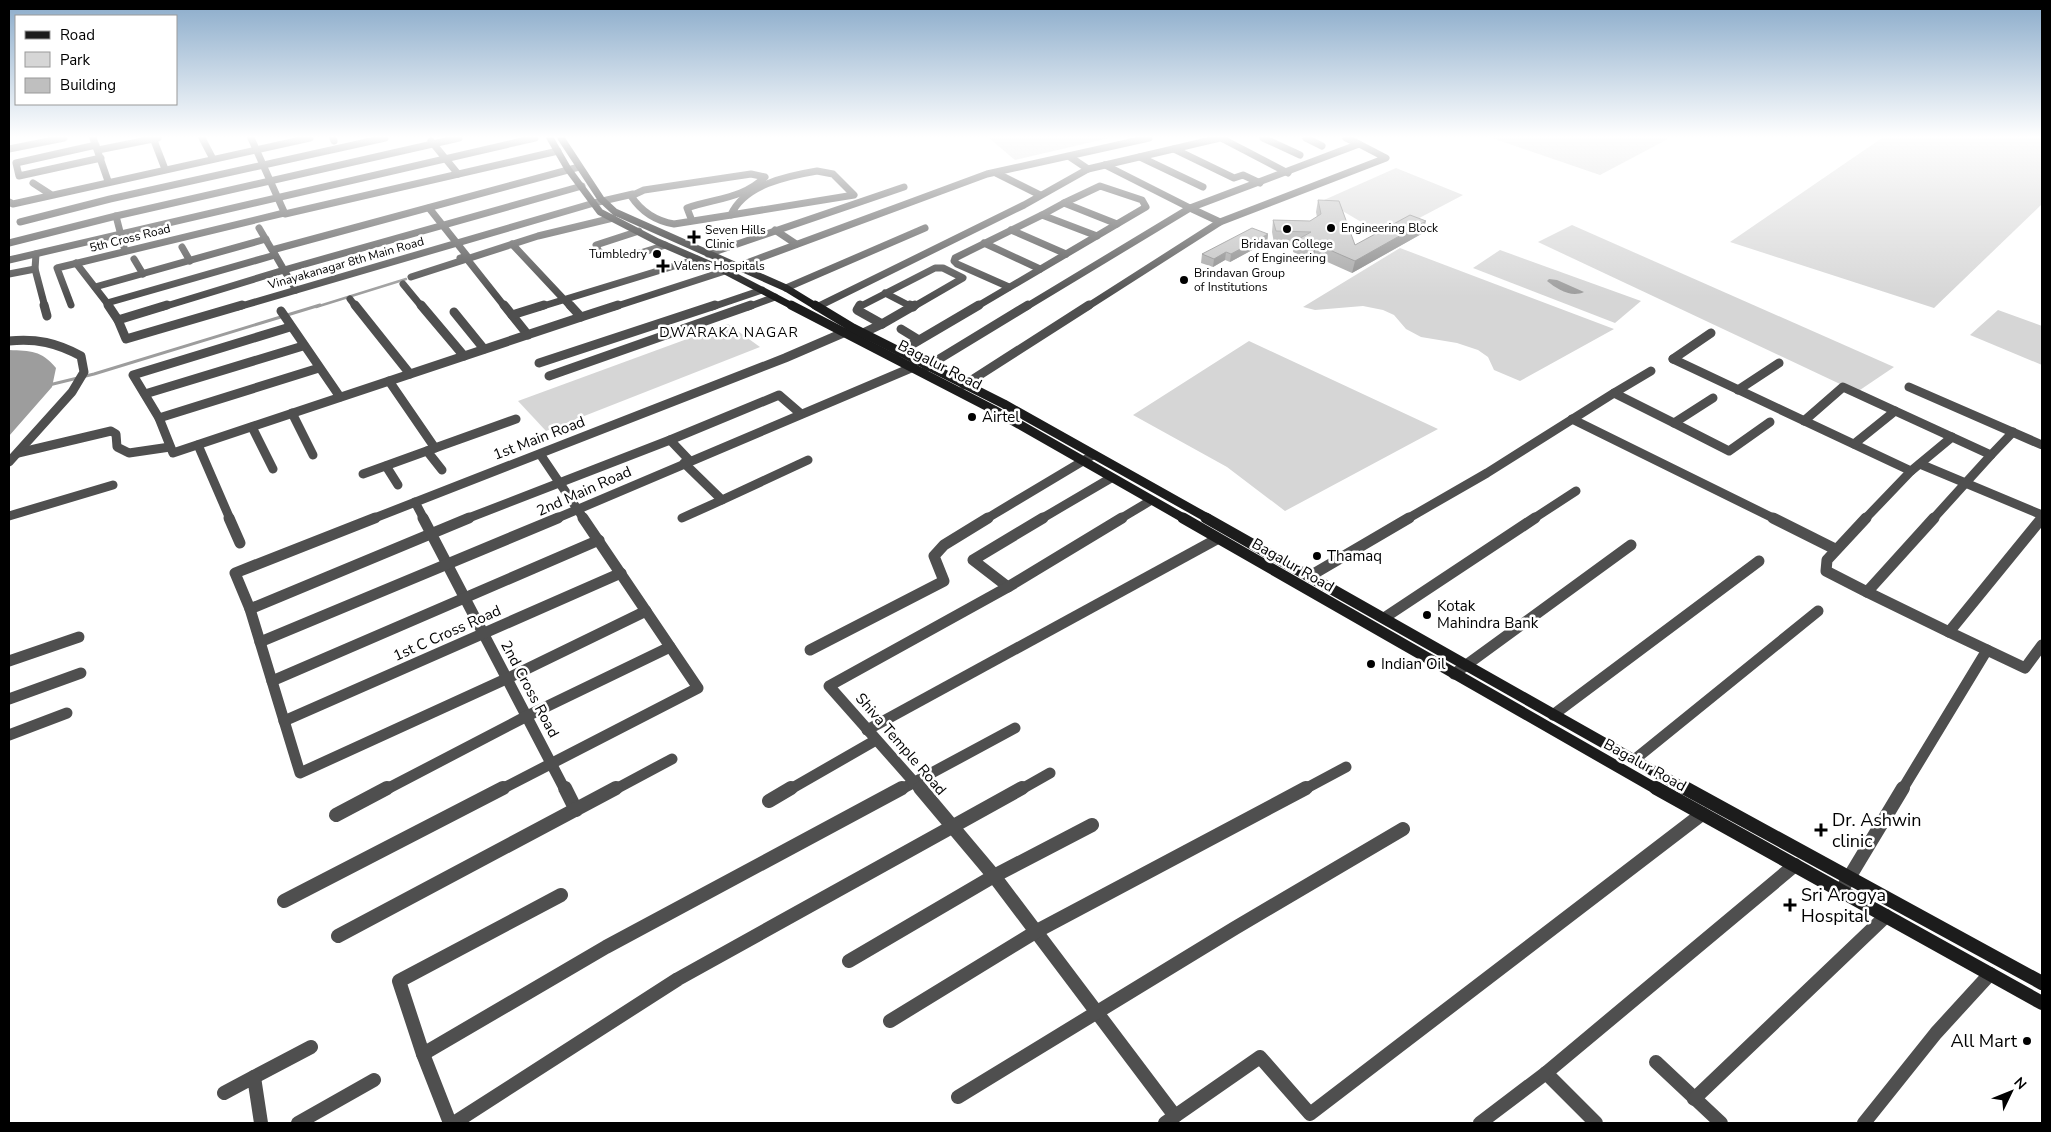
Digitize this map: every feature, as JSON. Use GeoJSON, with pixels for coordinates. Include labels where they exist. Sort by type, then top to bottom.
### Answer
{"type":"FeatureCollection","features":[{"type":"Feature","properties":{"kind":"main road","name":"Bagalur Road"},"geometry":{"type":"LineString","coordinates":[[585,191],[600,212],[665,245],[697,258],[775,297],[849,330],[913,364],[1454,674],[2042,1003]]}},
{"type":"Feature","properties":{"kind":"main road","name":"Bagalur Road"},"geometry":{"type":"LineString","coordinates":[[596,191],[615,212],[786,288],[819,306],[849,330],[863,333],[899,352],[913,364],[926,367],[1004,404],[1553,715],[2042,982]]}},
{"type":"Feature","properties":{"kind":"main road"},"geometry":{"type":"LineString","coordinates":[[621,222],[631,219]]}},
{"type":"Feature","properties":{"kind":"street"},"geometry":{"type":"LineString","coordinates":[[45,191],[50,194]]}},
{"type":"Feature","properties":{"kind":"street"},"geometry":{"type":"LineString","coordinates":[[9,202],[13,204],[64,191]]}},
{"type":"Feature","properties":{"kind":"street"},"geometry":{"type":"LineString","coordinates":[[20,222],[147,191]]}},
{"type":"Feature","properties":{"kind":"street"},"geometry":{"type":"LineString","coordinates":[[9,242],[228,191]]}},
{"type":"Feature","properties":{"kind":"street"},"geometry":{"type":"LineString","coordinates":[[276,191],[284,212]]}},
{"type":"Feature","properties":{"kind":"street"},"geometry":{"type":"LineString","coordinates":[[9,260],[305,191]]}},
{"type":"Feature","properties":{"kind":"street","name":"5th Cross Road"},"geometry":{"type":"LineString","coordinates":[[71,305],[57,268],[284,212],[285,214],[385,191]]}},
{"type":"Feature","properties":{"kind":"street"},"geometry":{"type":"LineString","coordinates":[[107,303],[274,252],[490,191]]}},
{"type":"Feature","properties":{"kind":"street"},"geometry":{"type":"LineString","coordinates":[[76,263],[118,320],[284,270],[565,191]]}},
{"type":"Feature","properties":{"kind":"street","name":"Vinayakanagar 8th Main Road"},"geometry":{"type":"LineString","coordinates":[[118,320],[126,339],[642,191]]}},
{"type":"Feature","properties":{"kind":"street"},"geometry":{"type":"LineString","coordinates":[[692,221],[687,208],[732,198],[748,191]]}},
{"type":"Feature","properties":{"kind":"street"},"geometry":{"type":"LineString","coordinates":[[731,215],[734,206],[744,196],[754,191]]}},
{"type":"Feature","properties":{"kind":"street"},"geometry":{"type":"LineString","coordinates":[[652,229],[666,223],[692,221],[854,196],[850,191]]}},
{"type":"Feature","properties":{"kind":"street"},"geometry":{"type":"LineString","coordinates":[[708,254],[893,191]]}},
{"type":"Feature","properties":{"kind":"street"},"geometry":{"type":"LineString","coordinates":[[290,327],[133,375],[159,418],[173,453],[725,271],[940,191]]}},
{"type":"Feature","properties":{"kind":"street"},"geometry":{"type":"LineString","coordinates":[[1030,191],[1040,196]]}},
{"type":"Feature","properties":{"kind":"street"},"geometry":{"type":"LineString","coordinates":[[819,306],[980,228],[1049,191]]}},
{"type":"Feature","properties":{"kind":"street"},"geometry":{"type":"LineString","coordinates":[[1009,287],[954,261],[984,243],[1090,191]]}},
{"type":"Feature","properties":{"kind":"street"},"geometry":{"type":"LineString","coordinates":[[899,352],[1146,207],[1142,200],[1114,191]]}},
{"type":"Feature","properties":{"kind":"street"},"geometry":{"type":"LineString","coordinates":[[1156,191],[1220,222]]}},
{"type":"Feature","properties":{"kind":"street"},"geometry":{"type":"LineString","coordinates":[[926,367],[1190,208],[1238,191]]}},
{"type":"Feature","properties":{"kind":"street"},"geometry":{"type":"LineString","coordinates":[[964,385],[1220,222],[1301,191]]}},
{"type":"Feature","properties":{"kind":"street"},"geometry":{"type":"LineString","coordinates":[[633,194],[633,199],[654,218],[666,223]]}},
{"type":"Feature","properties":{"kind":"street"},"geometry":{"type":"LineString","coordinates":[[1064,203],[1118,224]]}},
{"type":"Feature","properties":{"kind":"street"},"geometry":{"type":"LineString","coordinates":[[406,279],[467,256],[429,208]]}},
{"type":"Feature","properties":{"kind":"street"},"geometry":{"type":"LineString","coordinates":[[1042,214],[1099,234]]}},
{"type":"Feature","properties":{"kind":"street"},"geometry":{"type":"LineString","coordinates":[[1077,215],[1110,228]]}},
{"type":"Feature","properties":{"kind":"street"},"geometry":{"type":"LineString","coordinates":[[116,216],[119,235],[125,251]]}},
{"type":"Feature","properties":{"kind":"street"},"geometry":{"type":"LineString","coordinates":[[406,279],[512,244],[612,218]]}},
{"type":"Feature","properties":{"kind":"street"},"geometry":{"type":"LineString","coordinates":[[639,223],[654,218]]}},
{"type":"Feature","properties":{"kind":"street"},"geometry":{"type":"LineString","coordinates":[[1069,219],[1099,234]]}},
{"type":"Feature","properties":{"kind":"street"},"geometry":{"type":"LineString","coordinates":[[259,228],[296,290]]}},
{"type":"Feature","properties":{"kind":"street"},"geometry":{"type":"LineString","coordinates":[[786,288],[925,228]]}},
{"type":"Feature","properties":{"kind":"street"},"geometry":{"type":"LineString","coordinates":[[775,230],[796,244]]}},
{"type":"Feature","properties":{"kind":"street"},"geometry":{"type":"LineString","coordinates":[[1011,230],[1066,254]]}},
{"type":"Feature","properties":{"kind":"street"},"geometry":{"type":"LineString","coordinates":[[639,231],[596,245],[598,251],[604,255],[632,256],[665,245]]}},
{"type":"Feature","properties":{"kind":"street"},"geometry":{"type":"LineString","coordinates":[[95,287],[266,240]]}},
{"type":"Feature","properties":{"kind":"street"},"geometry":{"type":"LineString","coordinates":[[984,243],[1040,269]]}},
{"type":"Feature","properties":{"kind":"street"},"geometry":{"type":"LineString","coordinates":[[512,244],[581,317]]}},
{"type":"Feature","properties":{"kind":"street"},"geometry":{"type":"LineString","coordinates":[[182,247],[190,261]]}},
{"type":"Feature","properties":{"kind":"street"},"geometry":{"type":"LineString","coordinates":[[36,254],[36,269],[47,316]]}},
{"type":"Feature","properties":{"kind":"street"},"geometry":{"type":"LineString","coordinates":[[134,258],[143,274]]}},
{"type":"Feature","properties":{"kind":"street"},"geometry":{"type":"LineString","coordinates":[[512,315],[697,258]]}},
{"type":"Feature","properties":{"kind":"street"},"geometry":{"type":"LineString","coordinates":[[467,259],[528,335]]}},
{"type":"Feature","properties":{"kind":"street"},"geometry":{"type":"LineString","coordinates":[[863,333],[882,324],[913,307],[963,278],[943,268],[935,268],[857,308],[882,324]]}},
{"type":"Feature","properties":{"kind":"street"},"geometry":{"type":"LineString","coordinates":[[9,274],[36,269]]}},
{"type":"Feature","properties":{"kind":"street"},"geometry":{"type":"LineString","coordinates":[[406,279],[464,356]]}},
{"type":"Feature","properties":{"kind":"street"},"geometry":{"type":"LineString","coordinates":[[539,363],[762,290]]}},
{"type":"Feature","properties":{"kind":"street"},"geometry":{"type":"LineString","coordinates":[[885,293],[913,307]]}},
{"type":"Feature","properties":{"kind":"street"},"geometry":{"type":"LineString","coordinates":[[549,376],[775,297]]}},
{"type":"Feature","properties":{"kind":"street"},"geometry":{"type":"LineString","coordinates":[[350,299],[410,374]]}},
{"type":"Feature","properties":{"kind":"street"},"geometry":{"type":"LineString","coordinates":[[281,311],[303,346],[340,397]]}},
{"type":"Feature","properties":{"kind":"street"},"geometry":{"type":"LineString","coordinates":[[454,312],[484,349]]}},
{"type":"Feature","properties":{"kind":"street"},"geometry":{"type":"LineString","coordinates":[[901,329],[919,340]]}},
{"type":"Feature","properties":{"kind":"street","name":"1st Main Road"},"geometry":{"type":"LineString","coordinates":[[250,608],[235,573],[785,358],[849,330]]}},
{"type":"Feature","properties":{"kind":"street"},"geometry":{"type":"LineString","coordinates":[[1711,333],[1673,359],[1911,471]]}},
{"type":"Feature","properties":{"kind":"street"},"geometry":{"type":"LineString","coordinates":[[9,341],[30,338],[57,343],[81,356],[84,372],[72,392],[9,462]]}},
{"type":"Feature","properties":{"kind":"street"},"geometry":{"type":"LineString","coordinates":[[145,394],[303,346]]}},
{"type":"Feature","properties":{"kind":"street"},"geometry":{"type":"LineString","coordinates":[[1738,390],[1779,363]]}},
{"type":"Feature","properties":{"kind":"street","name":"2nd Main Road"},"geometry":{"type":"LineString","coordinates":[[260,642],[578,510],[913,364]]}},
{"type":"Feature","properties":{"kind":"street"},"geometry":{"type":"LineString","coordinates":[[159,418],[319,368]]}},
{"type":"Feature","properties":{"kind":"street"},"geometry":{"type":"LineString","coordinates":[[1310,576],[1487,473],[1651,371]]}},
{"type":"Feature","properties":{"kind":"street"},"geometry":{"type":"LineString","coordinates":[[389,381],[442,470]]}},
{"type":"Feature","properties":{"kind":"street"},"geometry":{"type":"LineString","coordinates":[[1909,386],[2042,446]]}},
{"type":"Feature","properties":{"kind":"street"},"geometry":{"type":"LineString","coordinates":[[1804,421],[1843,387],[1991,455]]}},
{"type":"Feature","properties":{"kind":"street"},"geometry":{"type":"LineString","coordinates":[[1614,393],[1729,451],[1770,422]]}},
{"type":"Feature","properties":{"kind":"street"},"geometry":{"type":"LineString","coordinates":[[646,611],[508,678],[300,773],[250,608],[431,533],[780,395],[801,414]]}},
{"type":"Feature","properties":{"kind":"street"},"geometry":{"type":"LineString","coordinates":[[1674,423],[1712,398]]}},
{"type":"Feature","properties":{"kind":"street"},"geometry":{"type":"LineString","coordinates":[[1854,444],[1895,411]]}},
{"type":"Feature","properties":{"kind":"street"},"geometry":{"type":"LineString","coordinates":[[292,413],[313,455]]}},
{"type":"Feature","properties":{"kind":"street"},"geometry":{"type":"LineString","coordinates":[[363,474],[516,419]]}},
{"type":"Feature","properties":{"kind":"street"},"geometry":{"type":"LineString","coordinates":[[1572,419],[1835,549]]}},
{"type":"Feature","properties":{"kind":"street"},"geometry":{"type":"LineString","coordinates":[[252,427],[273,469]]}},
{"type":"Feature","properties":{"kind":"street"},"geometry":{"type":"LineString","coordinates":[[17,453],[111,431],[116,434],[117,447],[129,453],[170,447]]}},
{"type":"Feature","properties":{"kind":"street"},"geometry":{"type":"LineString","coordinates":[[1867,592],[2013,432]]}},
{"type":"Feature","properties":{"kind":"street"},"geometry":{"type":"LineString","coordinates":[[1952,437],[1911,471],[1835,549],[1827,560],[1826,571],[2025,668],[2042,645]]}},
{"type":"Feature","properties":{"kind":"street"},"geometry":{"type":"LineString","coordinates":[[670,440],[687,462],[722,500]]}},
{"type":"Feature","properties":{"kind":"street"},"geometry":{"type":"LineString","coordinates":[[198,445],[240,543]]}},
{"type":"Feature","properties":{"kind":"street"},"geometry":{"type":"LineString","coordinates":[[284,901],[698,688],[540,454]]}},
{"type":"Feature","properties":{"kind":"street"},"geometry":{"type":"LineString","coordinates":[[810,650],[944,581],[934,556],[944,545],[1093,455]]}},
{"type":"Feature","properties":{"kind":"street"},"geometry":{"type":"LineString","coordinates":[[682,518],[808,460]]}},
{"type":"Feature","properties":{"kind":"street"},"geometry":{"type":"LineString","coordinates":[[1920,464],[2042,516],[1949,632]]}},
{"type":"Feature","properties":{"kind":"street"},"geometry":{"type":"LineString","coordinates":[[386,466],[398,485]]}},
{"type":"Feature","properties":{"kind":"street"},"geometry":{"type":"LineString","coordinates":[[1008,587],[973,560],[1111,478]]}},
{"type":"Feature","properties":{"kind":"street"},"geometry":{"type":"LineString","coordinates":[[9,516],[113,485]]}},
{"type":"Feature","properties":{"kind":"street"},"geometry":{"type":"LineString","coordinates":[[1384,618],[1576,491]]}},
{"type":"Feature","properties":{"kind":"street","name":"Shiva Temple Road"},"geometry":{"type":"LineString","coordinates":[[1150,500],[1008,587],[829,686],[912,782],[953,826],[994,876],[1097,1012],[1170,1120]]}},
{"type":"Feature","properties":{"kind":"street","name":"2nd Cross Road"},"geometry":{"type":"LineString","coordinates":[[415,502],[576,810]]}},
{"type":"Feature","properties":{"kind":"street"},"geometry":{"type":"LineString","coordinates":[[867,730],[1217,539]]}},
{"type":"Feature","properties":{"kind":"street"},"geometry":{"type":"LineString","coordinates":[[272,680],[464,596],[599,540]]}},
{"type":"Feature","properties":{"kind":"street"},"geometry":{"type":"LineString","coordinates":[[1454,674],[1631,546]]}},
{"type":"Feature","properties":{"kind":"street"},"geometry":{"type":"LineString","coordinates":[[1553,715],[1759,561]]}},
{"type":"Feature","properties":{"kind":"street","name":"1st C Cross Road"},"geometry":{"type":"LineString","coordinates":[[284,721],[621,573]]}},
{"type":"Feature","properties":{"kind":"street"},"geometry":{"type":"LineString","coordinates":[[1634,760],[1818,610]]}},
{"type":"Feature","properties":{"kind":"street"},"geometry":{"type":"LineString","coordinates":[[9,661],[79,637]]}},
{"type":"Feature","properties":{"kind":"street"},"geometry":{"type":"LineString","coordinates":[[336,815],[527,716],[670,647]]}},
{"type":"Feature","properties":{"kind":"street"},"geometry":{"type":"LineString","coordinates":[[1841,891],[1987,650]]}},
{"type":"Feature","properties":{"kind":"street"},"geometry":{"type":"LineString","coordinates":[[9,699],[81,673]]}},
{"type":"Feature","properties":{"kind":"street"},"geometry":{"type":"LineString","coordinates":[[9,736],[67,713]]}},
{"type":"Feature","properties":{"kind":"street"},"geometry":{"type":"LineString","coordinates":[[423,1054],[606,947],[1015,728]]}},
{"type":"Feature","properties":{"kind":"street"},"geometry":{"type":"LineString","coordinates":[[769,801],[876,740]]}},
{"type":"Feature","properties":{"kind":"street"},"geometry":{"type":"LineString","coordinates":[[338,936],[672,759]]}},
{"type":"Feature","properties":{"kind":"street"},"geometry":{"type":"LineString","coordinates":[[890,1021],[1037,931],[1346,767]]}},
{"type":"Feature","properties":{"kind":"street"},"geometry":{"type":"LineString","coordinates":[[454,1123],[678,979],[1050,773]]}},
{"type":"Feature","properties":{"kind":"street"},"geometry":{"type":"LineString","coordinates":[[1170,1120],[1260,1057],[1310,1114],[1702,814]]}},
{"type":"Feature","properties":{"kind":"street"},"geometry":{"type":"LineString","coordinates":[[849,961],[994,876],[1092,825]]}},
{"type":"Feature","properties":{"kind":"street"},"geometry":{"type":"LineString","coordinates":[[958,1097],[1403,828]]}},
{"type":"Feature","properties":{"kind":"street"},"geometry":{"type":"LineString","coordinates":[[1480,1123],[1546,1073],[1795,865]]}},
{"type":"Feature","properties":{"kind":"street"},"geometry":{"type":"LineString","coordinates":[[450,1123],[423,1054],[399,981],[561,895]]}},
{"type":"Feature","properties":{"kind":"street"},"geometry":{"type":"LineString","coordinates":[[1694,1099],[1886,916]]}},
{"type":"Feature","properties":{"kind":"street"},"geometry":{"type":"LineString","coordinates":[[1864,1123],[1936,1033],[1990,974]]}},
{"type":"Feature","properties":{"kind":"street"},"geometry":{"type":"LineString","coordinates":[[224,1093],[311,1047]]}},
{"type":"Feature","properties":{"kind":"street"},"geometry":{"type":"LineString","coordinates":[[1656,1062],[1721,1123]]}},
{"type":"Feature","properties":{"kind":"street"},"geometry":{"type":"LineString","coordinates":[[1546,1073],[1596,1123]]}},
{"type":"Feature","properties":{"kind":"street"},"geometry":{"type":"LineString","coordinates":[[254,1077],[261,1123]]}},
{"type":"Feature","properties":{"kind":"street"},"geometry":{"type":"LineString","coordinates":[[298,1123],[374,1080]]}},
{"type":"Feature","properties":{"kind":"green space"},"geometry":{"type":"Polygon","coordinates":[[[1345,191],[1453,191],[1463,195],[1385,236],[1324,200],[1345,191]]]}},
{"type":"Feature","properties":{"kind":"green space"},"geometry":{"type":"Polygon","coordinates":[[[1805,191],[2042,191],[2042,204],[1934,308],[1730,242],[1805,191]]]}},
{"type":"Feature","properties":{"kind":"green space"},"geometry":{"type":"Polygon","coordinates":[[[1572,225],[1894,367],[1857,392],[1538,242],[1572,225]]]}},
{"type":"Feature","properties":{"kind":"green space"},"geometry":{"type":"Polygon","coordinates":[[[1400,248],[1614,329],[1520,381],[1494,370],[1488,357],[1478,350],[1457,343],[1421,337],[1406,329],[1394,315],[1383,310],[1363,306],[1315,310],[1303,307],[1400,248]]]}},
{"type":"Feature","properties":{"kind":"green space"},"geometry":{"type":"Polygon","coordinates":[[[1500,250],[1641,301],[1615,323],[1473,268],[1500,250]]]}},
{"type":"Feature","properties":{"kind":"green space"},"geometry":{"type":"Polygon","coordinates":[[[1998,310],[2042,326],[2042,365],[1970,335],[1998,310]]]}},
{"type":"Feature","properties":{"kind":"green space"},"geometry":{"type":"Polygon","coordinates":[[[728,324],[760,347],[546,431],[518,401],[728,324]]]}},
{"type":"Feature","properties":{"kind":"green space"},"geometry":{"type":"Polygon","coordinates":[[[1249,341],[1438,429],[1285,511],[1227,467],[1133,415],[1249,341]]]}},
{"type":"Feature","properties":{"kind":"shaded area"},"geometry":{"type":"Polygon","coordinates":[[[1549,279],[1557,280],[1584,292],[1574,294],[1564,292],[1547,281],[1549,279]]]}},
{"type":"Feature","properties":{"kind":"shaded area"},"geometry":{"type":"Polygon","coordinates":[[[9,350],[35,353],[51,362],[56,368],[52,387],[9,436],[9,350]]]}},
{"type":"Feature","properties":{"kind":"building"},"geometry":{"type":"Polygon","coordinates":[[[1318,200],[1339,201],[1355,245],[1410,215],[1426,221],[1355,261],[1316,244],[1311,247],[1295,241],[1311,232],[1276,231],[1273,220],[1310,221],[1321,214],[1318,200]]]}},
{"type":"Feature","properties":{"kind":"building"},"geometry":{"type":"Polygon","coordinates":[[[1252,228],[1268,234],[1231,254],[1226,252],[1214,259],[1202,254],[1252,228]]]}},
{"type":"Feature","properties":{"kind":"waterway"},"geometry":{"type":"LineString","coordinates":[[316,307],[406,279]]}},
{"type":"Feature","properties":{"kind":"waterway"},"geometry":{"type":"LineString","coordinates":[[49,385],[94,374],[320,305]]}},
{"type":"Feature","properties":{"kind":"place","name":"Engineering Block"},"geometry":{"type":"Point","coordinates":[1331,228]}},
{"type":"Feature","properties":{"kind":"place","name":"Bridavan College of Engineering"},"geometry":{"type":"Point","coordinates":[1287,229]}},
{"type":"Feature","properties":{"kind":"place","name":"Seven Hills Clinic"},"geometry":{"type":"Point","coordinates":[694,237]}},
{"type":"Feature","properties":{"kind":"place","name":"Tumbledry"},"geometry":{"type":"Point","coordinates":[657,254]}},
{"type":"Feature","properties":{"kind":"place","name":"Valens Hospitals"},"geometry":{"type":"Point","coordinates":[663,266]}},
{"type":"Feature","properties":{"kind":"place","name":"Brindavan Group of Institutions"},"geometry":{"type":"Point","coordinates":[1184,280]}},
{"type":"Feature","properties":{"kind":"place","name":"Airtel"},"geometry":{"type":"Point","coordinates":[972,417]}},
{"type":"Feature","properties":{"kind":"place","name":"Thamaq"},"geometry":{"type":"Point","coordinates":[1317,556]}},
{"type":"Feature","properties":{"kind":"place","name":"Kotak Mahindra Bank"},"geometry":{"type":"Point","coordinates":[1427,615]}},
{"type":"Feature","properties":{"kind":"place","name":"Indian Oil"},"geometry":{"type":"Point","coordinates":[1371,664]}},
{"type":"Feature","properties":{"kind":"place","name":"Dr. Ashwin clinic"},"geometry":{"type":"Point","coordinates":[1821,830]}},
{"type":"Feature","properties":{"kind":"place","name":"Sri Arogya Hospital"},"geometry":{"type":"Point","coordinates":[1790,905]}},
{"type":"Feature","properties":{"kind":"place","name":"All Mart"},"geometry":{"type":"Point","coordinates":[2027,1041]}},
{"type":"Feature","properties":{"kind":"district","name":"DWARAKA NAGAR"},"geometry":{"type":"Point","coordinates":[729,332]}}]}
